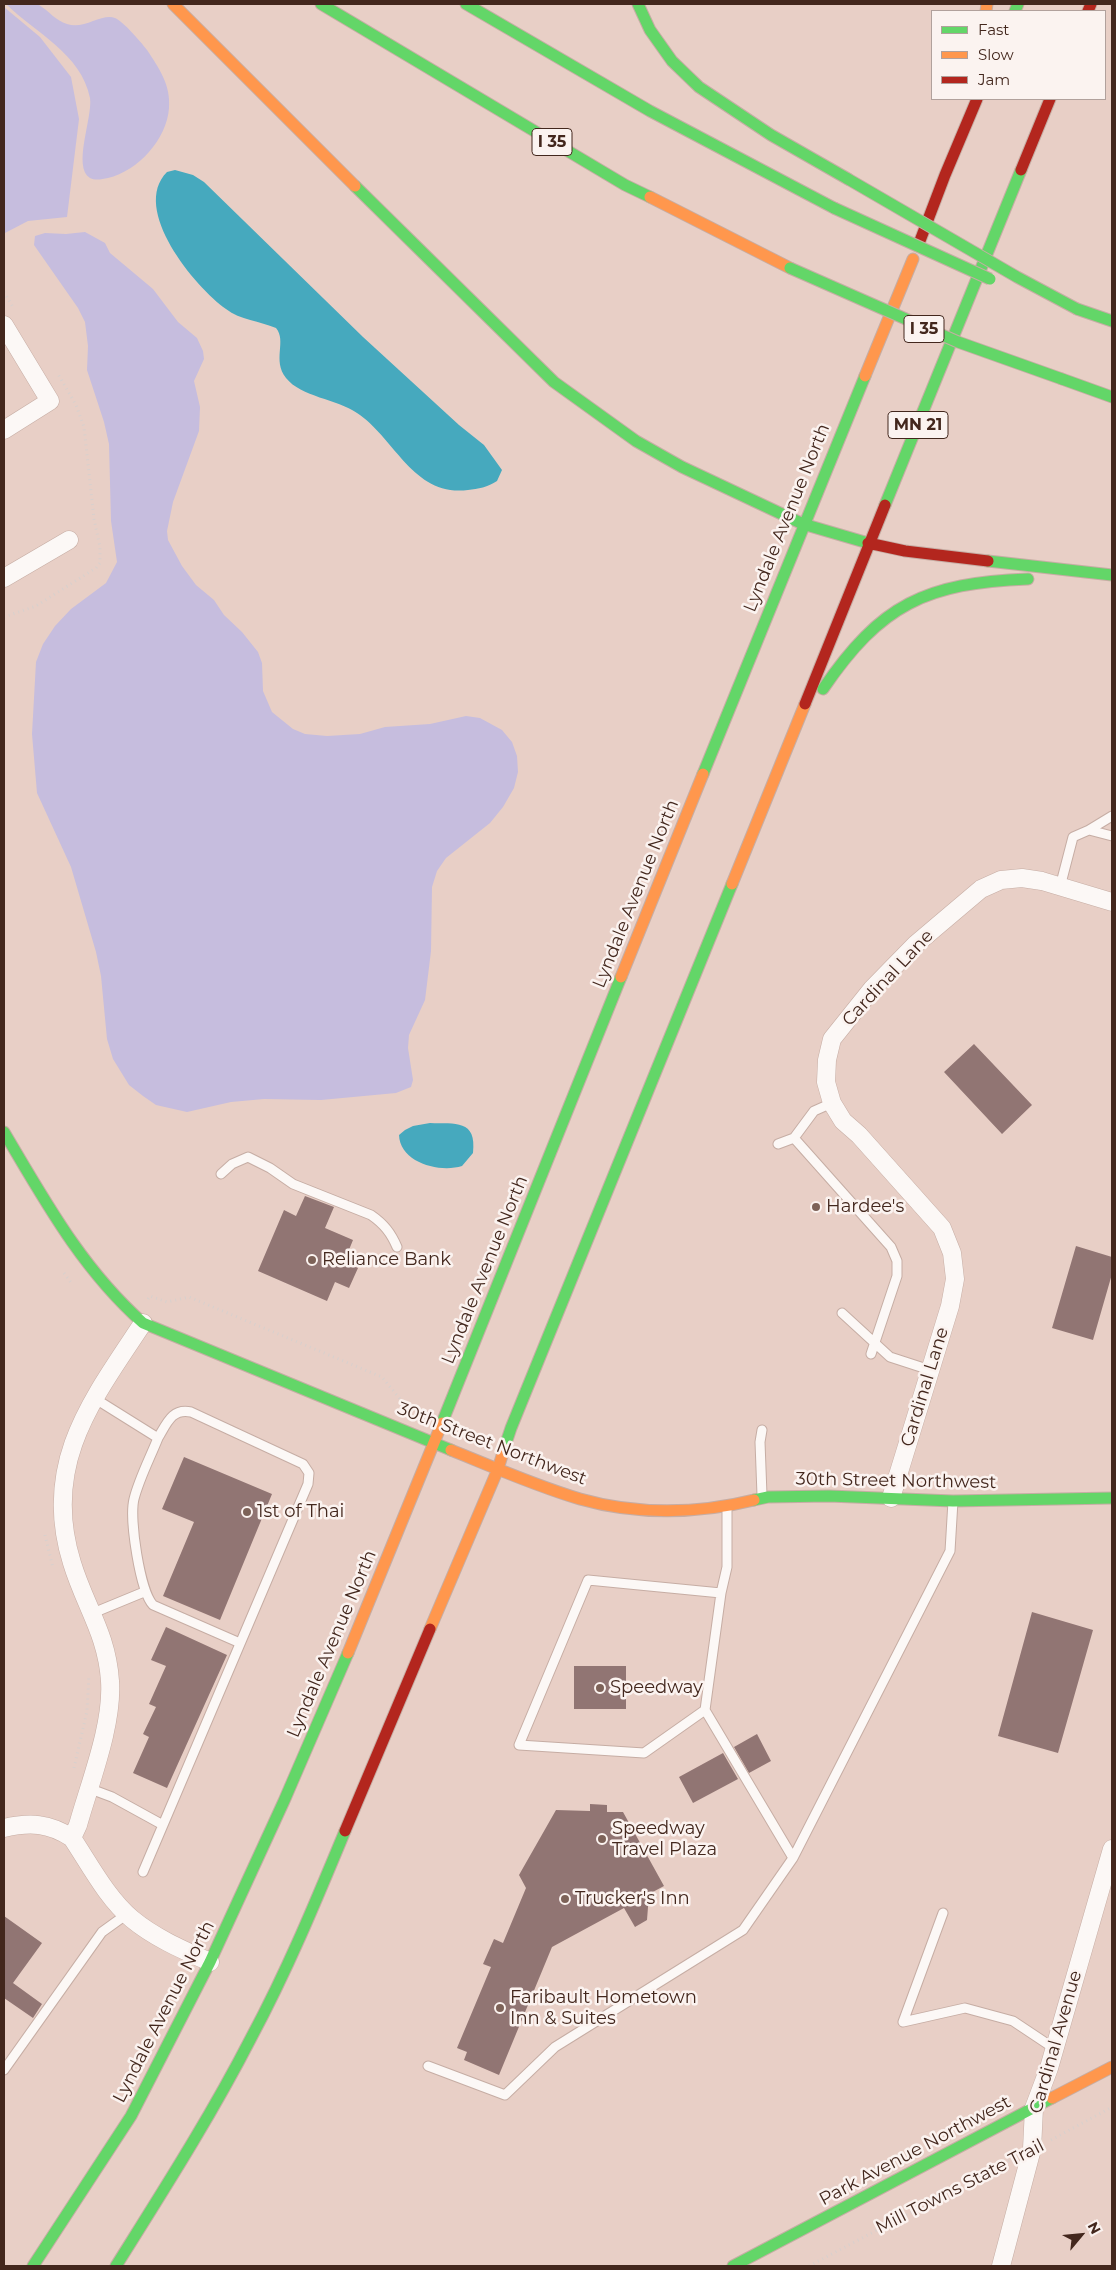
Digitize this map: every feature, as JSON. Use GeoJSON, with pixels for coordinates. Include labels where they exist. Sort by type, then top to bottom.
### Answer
{"type":"FeatureCollection","features":[{"type":"Feature","properties":{"kind":"main road"},"geometry":{"type":"LineString","coordinates":[[173,4],[493,324],[554,382],[636,441],[682,467],[803,524],[870,544],[905,552],[1112,575]]}},
{"type":"Feature","properties":{"kind":"main road","name":"I 35"},"geometry":{"type":"LineString","coordinates":[[321,4],[625,185],[790,268],[940,336],[1010,364],[1062,379],[1112,397]]}},
{"type":"Feature","properties":{"kind":"main road"},"geometry":{"type":"LineString","coordinates":[[466,4],[650,111],[834,208],[905,242],[1002,283],[1112,321]]}},
{"type":"Feature","properties":{"kind":"main road"},"geometry":{"type":"LineString","coordinates":[[638,4],[650,30],[672,61],[699,87],[771,135],[1017,277],[1077,309]]}},
{"type":"Feature","properties":{"kind":"main road"},"geometry":{"type":"LineString","coordinates":[[945,174],[964,100]]}},
{"type":"Feature","properties":{"kind":"main road"},"geometry":{"type":"LineString","coordinates":[[945,174],[977,100]]}},
{"type":"Feature","properties":{"kind":"main road","name":"MN 21"},"geometry":{"type":"LineString","coordinates":[[782,759],[1050,100]]}},
{"type":"Feature","properties":{"kind":"main road","name":"Lyndale Avenue North"},"geometry":{"type":"LineString","coordinates":[[33,2266],[131,2116],[210,1962],[284,1801],[346,1659],[803,524],[913,259],[945,174]]}},
{"type":"Feature","properties":{"kind":"main road"},"geometry":{"type":"LineString","coordinates":[[116,2266],[191,2145],[251,2039],[296,1948],[498,1469],[511,1428],[782,759],[831,676],[852,647],[869,630],[914,599],[958,584],[995,579],[1112,581]]}},
{"type":"Feature","properties":{"kind":"main road","name":"30th Street Northwest"},"geometry":{"type":"LineString","coordinates":[[4,1132],[85,1263],[108,1292],[139,1319],[434,1443],[580,1499],[633,1509],[678,1511],[727,1507],[762,1498],[829,1496],[953,1501],[1112,1498]]}},
{"type":"Feature","properties":{"kind":"main road","name":"Park Avenue Northwest"},"geometry":{"type":"LineString","coordinates":[[734,2266],[1112,2067]]}},
{"type":"Feature","properties":{"kind":"street"},"geometry":{"type":"LineString","coordinates":[[4,325],[50,401],[4,430]]}},
{"type":"Feature","properties":{"kind":"street"},"geometry":{"type":"LineString","coordinates":[[4,578],[68,540]]}},
{"type":"Feature","properties":{"kind":"street","name":"Cardinal Lane"},"geometry":{"type":"LineString","coordinates":[[891,1498],[950,1306],[955,1279],[952,1253],[942,1228],[858,1135],[843,1121],[832,1103],[826,1082],[827,1060],[832,1039],[872,989],[916,944],[982,889],[1001,880],[1022,878],[1060,886],[1112,902]]}},
{"type":"Feature","properties":{"kind":"street"},"geometry":{"type":"LineString","coordinates":[[72,1838],[78,1825],[106,1724],[110,1683],[103,1640],[71,1562],[64,1519],[63,1494],[68,1457],[73,1441],[94,1398],[139,1319]]}},
{"type":"Feature","properties":{"kind":"street"},"geometry":{"type":"LineString","coordinates":[[4,1828],[37,1823],[52,1827],[72,1838],[118,1905],[127,1914],[161,1939],[210,1962]]}},
{"type":"Feature","properties":{"kind":"street","name":"Cardinal Avenue"},"geometry":{"type":"LineString","coordinates":[[1001,2266],[1032,2149],[1034,2108],[1055,2049],[1112,1849]]}},
{"type":"Feature","properties":{"kind":"lane"},"geometry":{"type":"LineString","coordinates":[[1060,886],[1073,837],[1112,816]]}},
{"type":"Feature","properties":{"kind":"lane"},"geometry":{"type":"LineString","coordinates":[[1089,830],[1112,836]]}},
{"type":"Feature","properties":{"kind":"lane"},"geometry":{"type":"LineString","coordinates":[[778,1144],[794,1138],[814,1111],[832,1103]]}},
{"type":"Feature","properties":{"kind":"lane"},"geometry":{"type":"LineString","coordinates":[[794,1138],[891,1247],[894,1254],[897,1276],[871,1354]]}},
{"type":"Feature","properties":{"kind":"lane"},"geometry":{"type":"LineString","coordinates":[[221,1174],[241,1158],[248,1157],[257,1160],[293,1184],[371,1215],[382,1222],[391,1233],[397,1247]]}},
{"type":"Feature","properties":{"kind":"lane"},"geometry":{"type":"LineString","coordinates":[[842,1313],[890,1357],[930,1370]]}},
{"type":"Feature","properties":{"kind":"lane"},"geometry":{"type":"LineString","coordinates":[[94,1398],[158,1438]]}},
{"type":"Feature","properties":{"kind":"lane"},"geometry":{"type":"LineString","coordinates":[[143,1872],[308,1484],[309,1473],[303,1464],[192,1412],[183,1410],[171,1416],[158,1438],[133,1500],[133,1530],[144,1592],[152,1605],[240,1643]]}},
{"type":"Feature","properties":{"kind":"lane"},"geometry":{"type":"LineString","coordinates":[[762,1430],[760,1442],[762,1498]]}},
{"type":"Feature","properties":{"kind":"lane"},"geometry":{"type":"LineString","coordinates":[[428,2066],[505,2095],[555,2047],[743,1930],[793,1858],[950,1551],[953,1501]]}},
{"type":"Feature","properties":{"kind":"lane"},"geometry":{"type":"LineString","coordinates":[[727,1507],[727,1567],[721,1593],[705,1710],[793,1858]]}},
{"type":"Feature","properties":{"kind":"lane"},"geometry":{"type":"LineString","coordinates":[[705,1710],[644,1753],[519,1745],[588,1580],[721,1593]]}},
{"type":"Feature","properties":{"kind":"lane"},"geometry":{"type":"LineString","coordinates":[[93,1613],[144,1592]]}},
{"type":"Feature","properties":{"kind":"lane"},"geometry":{"type":"LineString","coordinates":[[88,1788],[112,1797],[163,1824]]}},
{"type":"Feature","properties":{"kind":"lane"},"geometry":{"type":"LineString","coordinates":[[943,1913],[903,2022],[965,2008],[1013,2022],[1055,2049]]}},
{"type":"Feature","properties":{"kind":"lane"},"geometry":{"type":"LineString","coordinates":[[4,2070],[102,1932],[127,1914]]}},
{"type":"Feature","properties":{"kind":"path"},"geometry":{"type":"LineString","coordinates":[[4,292],[20,317]]}},
{"type":"Feature","properties":{"kind":"path"},"geometry":{"type":"LineString","coordinates":[[4,617],[36,606],[96,568],[100,563],[100,547],[94,519],[84,427],[76,405],[57,374]]}},
{"type":"Feature","properties":{"kind":"path"},"geometry":{"type":"LineString","coordinates":[[139,1319],[150,1296],[167,1302],[189,1297],[382,1378],[400,1399]]}},
{"type":"Feature","properties":{"kind":"path","name":"Mill Towns State Trail"},"geometry":{"type":"LineString","coordinates":[[808,2266],[1112,2108]]}},
{"type":"Feature","properties":{"kind":"shaded area"},"geometry":{"type":"Polygon","coordinates":[[[6,4],[36,4],[43,7],[59,21],[73,25],[110,17],[115,18],[127,27],[141,42],[160,70],[166,84],[169,108],[167,120],[157,142],[140,161],[119,174],[108,178],[99,180],[90,178],[85,172],[83,164],[90,106],[90,98],[85,82],[77,68],[56,45],[6,4]]]}},
{"type":"Feature","properties":{"kind":"shaded area"},"geometry":{"type":"Polygon","coordinates":[[[4,7],[40,37],[71,77],[79,119],[67,217],[28,221],[5,233],[4,7]]]}},
{"type":"Feature","properties":{"kind":"shaded area"},"geometry":{"type":"Polygon","coordinates":[[[85,232],[105,243],[110,253],[153,289],[178,322],[197,338],[203,351],[204,359],[194,381],[200,407],[199,431],[173,502],[167,531],[168,540],[182,566],[196,585],[214,600],[224,615],[242,632],[258,652],[262,663],[263,691],[272,712],[293,729],[305,734],[327,736],[360,734],[385,727],[430,724],[466,716],[480,718],[502,730],[512,742],[517,756],[518,772],[514,788],[503,807],[490,823],[446,858],[437,871],[432,887],[431,951],[425,1000],[409,1035],[408,1048],[413,1080],[411,1087],[396,1093],[321,1100],[264,1099],[231,1102],[187,1112],[156,1105],[143,1096],[129,1085],[113,1059],[107,1039],[101,976],[96,952],[71,867],[37,793],[32,734],[36,662],[43,644],[55,626],[71,609],[106,583],[117,562],[111,521],[109,444],[87,370],[88,346],[85,322],[78,308],[34,245],[35,236],[45,233],[66,234],[85,232]]]}},
{"type":"Feature","properties":{"kind":"water"},"geometry":{"type":"Polygon","coordinates":[[[175,170],[193,175],[204,182],[363,337],[459,425],[484,445],[502,470],[497,481],[490,485],[468,490],[449,490],[433,484],[406,464],[383,437],[357,413],[340,404],[301,390],[286,378],[280,364],[280,339],[276,328],[237,316],[226,309],[198,284],[171,246],[161,226],[156,206],[158,188],[167,172],[175,170]]]}},
{"type":"Feature","properties":{"kind":"water"},"geometry":{"type":"Polygon","coordinates":[[[430,1123],[456,1124],[468,1129],[473,1142],[473,1153],[462,1166],[453,1168],[433,1167],[423,1164],[406,1153],[401,1145],[399,1135],[413,1126],[430,1123]]]}},
{"type":"Feature","properties":{"kind":"building"},"geometry":{"type":"Polygon","coordinates":[[[974,1044],[1032,1105],[1002,1134],[944,1072],[974,1044]]]}},
{"type":"Feature","properties":{"kind":"building"},"geometry":{"type":"Polygon","coordinates":[[[305,1196],[334,1207],[325,1228],[353,1240],[344,1262],[358,1268],[349,1288],[335,1282],[327,1301],[258,1271],[284,1210],[296,1216],[305,1196]]]}},
{"type":"Feature","properties":{"kind":"building"},"geometry":{"type":"Polygon","coordinates":[[[1076,1246],[1112,1257],[1112,1274],[1093,1340],[1052,1328],[1076,1246]]]}},
{"type":"Feature","properties":{"kind":"building"},"geometry":{"type":"Polygon","coordinates":[[[184,1457],[272,1494],[220,1620],[163,1596],[194,1522],[162,1509],[184,1457]]]}},
{"type":"Feature","properties":{"kind":"building"},"geometry":{"type":"Polygon","coordinates":[[[1032,1612],[1093,1630],[1058,1753],[998,1736],[1032,1612]]]}},
{"type":"Feature","properties":{"kind":"building"},"geometry":{"type":"Polygon","coordinates":[[[166,1627],[227,1655],[167,1788],[133,1773],[149,1737],[143,1734],[156,1707],[149,1704],[166,1666],[151,1660],[166,1627]]]}},
{"type":"Feature","properties":{"kind":"building","name":"Speedway"},"geometry":{"type":"Polygon","coordinates":[[[574,1666],[626,1666],[626,1709],[574,1709],[574,1666]]]}},
{"type":"Feature","properties":{"kind":"building"},"geometry":{"type":"Polygon","coordinates":[[[757,1734],[771,1761],[749,1773],[734,1747],[757,1734]]]}},
{"type":"Feature","properties":{"kind":"building"},"geometry":{"type":"Polygon","coordinates":[[[723,1753],[738,1779],[693,1803],[679,1777],[723,1753]]]}},
{"type":"Feature","properties":{"kind":"building"},"geometry":{"type":"Polygon","coordinates":[[[590,1804],[607,1805],[607,1812],[623,1812],[664,1886],[649,1894],[647,1920],[635,1927],[624,1908],[552,1947],[499,2075],[464,2060],[467,2052],[457,2048],[491,1967],[483,1964],[494,1939],[503,1943],[526,1888],[519,1875],[556,1810],[590,1811],[590,1804]]]}},
{"type":"Feature","properties":{"kind":"building"},"geometry":{"type":"Polygon","coordinates":[[[4,1916],[42,1943],[13,1983],[42,2004],[33,2018],[4,1998],[4,1916]]]}},
{"type":"Feature","properties":{"kind":"traffic: fast"},"geometry":{"type":"LineString","coordinates":[[321,4],[625,185],[650,197]]}},
{"type":"Feature","properties":{"kind":"traffic: fast"},"geometry":{"type":"LineString","coordinates":[[466,4],[650,111],[834,208]]}},
{"type":"Feature","properties":{"kind":"traffic: fast"},"geometry":{"type":"LineString","coordinates":[[638,4],[650,30],[672,61],[699,87],[771,135],[848,179]]}},
{"type":"Feature","properties":{"kind":"traffic: fast"},"geometry":{"type":"LineString","coordinates":[[1015,10],[1018,4]]}},
{"type":"Feature","properties":{"kind":"traffic: fast"},"geometry":{"type":"LineString","coordinates":[[885,505],[1021,170]]}},
{"type":"Feature","properties":{"kind":"traffic: fast"},"geometry":{"type":"LineString","coordinates":[[848,179],[1017,277],[1077,309]]}},
{"type":"Feature","properties":{"kind":"traffic: fast"},"geometry":{"type":"LineString","coordinates":[[355,186],[554,382],[636,441],[682,467],[803,524],[868,543]]}},
{"type":"Feature","properties":{"kind":"traffic: fast"},"geometry":{"type":"LineString","coordinates":[[834,208],[990,279]]}},
{"type":"Feature","properties":{"kind":"traffic: fast"},"geometry":{"type":"LineString","coordinates":[[790,268],[958,342],[1062,379]]}},
{"type":"Feature","properties":{"kind":"traffic: fast"},"geometry":{"type":"LineString","coordinates":[[1077,309],[1112,321]]}},
{"type":"Feature","properties":{"kind":"traffic: fast"},"geometry":{"type":"LineString","coordinates":[[703,774],[865,376]]}},
{"type":"Feature","properties":{"kind":"traffic: fast"},"geometry":{"type":"LineString","coordinates":[[1062,379],[1112,397]]}},
{"type":"Feature","properties":{"kind":"traffic: fast"},"geometry":{"type":"LineString","coordinates":[[988,561],[1112,575]]}},
{"type":"Feature","properties":{"kind":"traffic: fast"},"geometry":{"type":"LineString","coordinates":[[823,689],[844,660],[865,637],[886,618],[909,604],[934,593],[961,586],[992,581],[1028,579]]}},
{"type":"Feature","properties":{"kind":"traffic: fast"},"geometry":{"type":"LineString","coordinates":[[504,1449],[732,884]]}},
{"type":"Feature","properties":{"kind":"traffic: fast"},"geometry":{"type":"LineString","coordinates":[[442,1423],[621,977]]}},
{"type":"Feature","properties":{"kind":"traffic: fast"},"geometry":{"type":"LineString","coordinates":[[4,1132],[50,1209],[83,1257],[101,1280],[143,1323],[451,1450]]}},
{"type":"Feature","properties":{"kind":"traffic: fast"},"geometry":{"type":"LineString","coordinates":[[754,1500],[768,1497],[829,1496],[953,1501],[1112,1498]]}},
{"type":"Feature","properties":{"kind":"traffic: fast"},"geometry":{"type":"LineString","coordinates":[[33,2266],[131,2116],[210,1962],[284,1801],[348,1653]]}},
{"type":"Feature","properties":{"kind":"traffic: fast"},"geometry":{"type":"LineString","coordinates":[[116,2266],[203,2125],[236,2067],[289,1962],[345,1831]]}},
{"type":"Feature","properties":{"kind":"traffic: fast"},"geometry":{"type":"LineString","coordinates":[[733,2266],[1052,2098]]}},
{"type":"Feature","properties":{"kind":"traffic: slow"},"geometry":{"type":"LineString","coordinates":[[173,4],[355,186]]}},
{"type":"Feature","properties":{"kind":"traffic: slow"},"geometry":{"type":"LineString","coordinates":[[986,10],[987,4]]}},
{"type":"Feature","properties":{"kind":"traffic: slow"},"geometry":{"type":"LineString","coordinates":[[650,197],[790,268]]}},
{"type":"Feature","properties":{"kind":"traffic: slow"},"geometry":{"type":"LineString","coordinates":[[865,376],[913,259]]}},
{"type":"Feature","properties":{"kind":"traffic: slow"},"geometry":{"type":"LineString","coordinates":[[732,884],[805,704]]}},
{"type":"Feature","properties":{"kind":"traffic: slow"},"geometry":{"type":"LineString","coordinates":[[621,977],[703,774]]}},
{"type":"Feature","properties":{"kind":"traffic: slow"},"geometry":{"type":"LineString","coordinates":[[348,1653],[442,1423]]}},
{"type":"Feature","properties":{"kind":"traffic: slow"},"geometry":{"type":"LineString","coordinates":[[430,1629],[498,1469],[504,1449]]}},
{"type":"Feature","properties":{"kind":"traffic: slow"},"geometry":{"type":"LineString","coordinates":[[451,1450],[564,1494],[623,1508],[667,1511],[689,1510],[733,1505],[754,1500]]}},
{"type":"Feature","properties":{"kind":"traffic: slow"},"geometry":{"type":"LineString","coordinates":[[1052,2098],[1112,2067]]}},
{"type":"Feature","properties":{"kind":"traffic: jam"},"geometry":{"type":"LineString","coordinates":[[1088,10],[1091,4]]}},
{"type":"Feature","properties":{"kind":"traffic: jam"},"geometry":{"type":"LineString","coordinates":[[945,175],[977,100]]}},
{"type":"Feature","properties":{"kind":"traffic: jam"},"geometry":{"type":"LineString","coordinates":[[1021,170],[1050,100]]}},
{"type":"Feature","properties":{"kind":"traffic: jam"},"geometry":{"type":"LineString","coordinates":[[918,246],[945,175]]}},
{"type":"Feature","properties":{"kind":"traffic: jam"},"geometry":{"type":"LineString","coordinates":[[805,704],[885,505]]}},
{"type":"Feature","properties":{"kind":"traffic: jam"},"geometry":{"type":"LineString","coordinates":[[868,543],[905,551],[988,561]]}},
{"type":"Feature","properties":{"kind":"traffic: jam"},"geometry":{"type":"LineString","coordinates":[[345,1831],[430,1629]]}},
{"type":"Feature","properties":{"kind":"place","name":"Hardee's"},"geometry":{"type":"Point","coordinates":[816,1207]}},
{"type":"Feature","properties":{"kind":"place","name":"Reliance Bank"},"geometry":{"type":"Point","coordinates":[312,1260]}},
{"type":"Feature","properties":{"kind":"place","name":"1st of Thai"},"geometry":{"type":"Point","coordinates":[247,1512]}},
{"type":"Feature","properties":{"kind":"place","name":"Speedway"},"geometry":{"type":"Point","coordinates":[600,1688]}},
{"type":"Feature","properties":{"kind":"place","name":"Speedway Travel Plaza"},"geometry":{"type":"Point","coordinates":[602,1839]}},
{"type":"Feature","properties":{"kind":"place","name":"Trucker's Inn"},"geometry":{"type":"Point","coordinates":[565,1899]}},
{"type":"Feature","properties":{"kind":"place","name":"Faribault Hometown Inn & Suites"},"geometry":{"type":"Point","coordinates":[500,2008]}}]}
